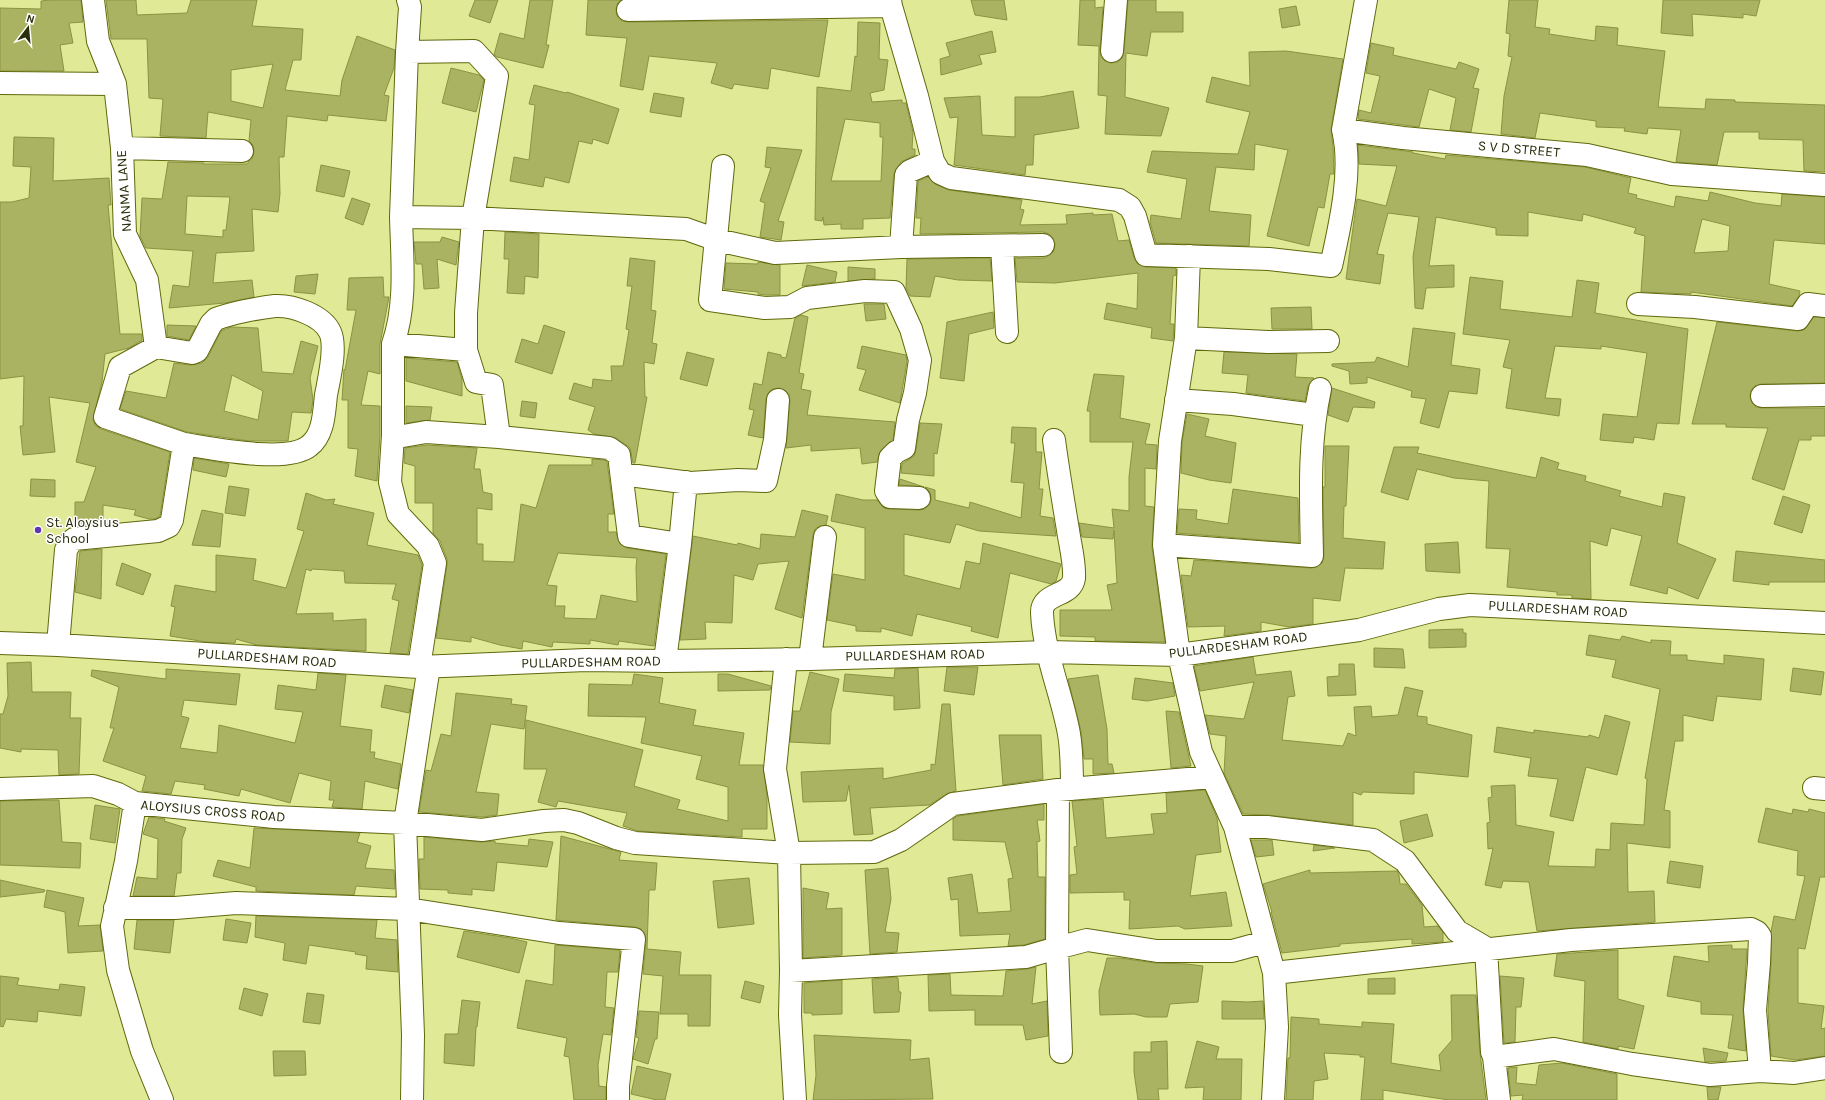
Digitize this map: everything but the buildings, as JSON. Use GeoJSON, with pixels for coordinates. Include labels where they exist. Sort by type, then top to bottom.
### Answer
{"type":"FeatureCollection","features":[{"type":"Feature","properties":{"kind":"street","name":"NANMA LANE"},"geometry":{"type":"LineString","coordinates":[[93,0],[98,41],[115,84],[122,148],[125,234],[147,280],[156,347]]}},
{"type":"Feature","properties":{"kind":"street"},"geometry":{"type":"LineString","coordinates":[[408,0],[410,7],[401,217],[402,290],[396,334],[393,344],[393,435],[390,482],[398,514],[428,546],[435,563],[405,823],[413,1035],[412,1100]]}},
{"type":"Feature","properties":{"kind":"street"},"geometry":{"type":"LineString","coordinates":[[1112,51],[1116,0]]}},
{"type":"Feature","properties":{"kind":"street"},"geometry":{"type":"LineString","coordinates":[[628,10],[891,3],[933,161],[940,173],[951,178],[1119,200],[1130,207],[1135,216],[1146,255],[1269,259],[1332,266],[1343,207],[1347,144],[1343,130],[1366,0]]}},
{"type":"Feature","properties":{"kind":"street"},"geometry":{"type":"LineString","coordinates":[[407,52],[474,51],[497,76],[473,218],[466,313],[466,350],[476,382],[492,385],[499,437]]}},
{"type":"Feature","properties":{"kind":"street"},"geometry":{"type":"LineString","coordinates":[[0,83],[115,84]]}},
{"type":"Feature","properties":{"kind":"street","name":"S V D STREET"},"geometry":{"type":"LineString","coordinates":[[1343,130],[1403,138],[1587,155],[1672,174],[1825,185]]}},
{"type":"Feature","properties":{"kind":"street"},"geometry":{"type":"LineString","coordinates":[[122,148],[242,151]]}},
{"type":"Feature","properties":{"kind":"street"},"geometry":{"type":"LineString","coordinates":[[901,247],[906,176],[910,171],[933,161]]}},
{"type":"Feature","properties":{"kind":"street"},"geometry":{"type":"LineString","coordinates":[[723,166],[710,300],[771,308],[790,307],[807,298],[865,291],[894,292],[911,329],[920,360],[904,448],[896,452],[890,458],[886,491],[890,498],[919,498]]}},
{"type":"Feature","properties":{"kind":"street"},"geometry":{"type":"LineString","coordinates":[[401,217],[473,218],[686,229],[717,240],[775,253],[901,247],[1043,245]]}},
{"type":"Feature","properties":{"kind":"street"},"geometry":{"type":"LineString","coordinates":[[1002,246],[1007,332]]}},
{"type":"Feature","properties":{"kind":"street"},"geometry":{"type":"LineString","coordinates":[[1189,256],[1186,338],[1170,441],[1164,545],[1179,655],[1201,752],[1235,827],[1274,973],[1277,1027],[1273,1100]]}},
{"type":"Feature","properties":{"kind":"street"},"geometry":{"type":"LineString","coordinates":[[1638,304],[1695,307],[1798,319],[1808,304],[1825,306]]}},
{"type":"Feature","properties":{"kind":"street"},"geometry":{"type":"LineString","coordinates":[[276,306],[298,309],[318,318],[330,332],[333,350],[322,423],[318,435],[309,446],[296,452],[278,454],[243,453],[184,444],[105,417],[120,367],[156,347],[192,353],[197,351],[211,324],[216,319],[276,306]]}},
{"type":"Feature","properties":{"kind":"street"},"geometry":{"type":"LineString","coordinates":[[1186,338],[1268,342],[1328,341]]}},
{"type":"Feature","properties":{"kind":"street"},"geometry":{"type":"LineString","coordinates":[[393,344],[466,350]]}},
{"type":"Feature","properties":{"kind":"street"},"geometry":{"type":"LineString","coordinates":[[1164,545],[1312,556],[1311,454],[1314,415],[1320,389]]}},
{"type":"Feature","properties":{"kind":"street"},"geometry":{"type":"LineString","coordinates":[[1762,396],[1825,395]]}},
{"type":"Feature","properties":{"kind":"street"},"geometry":{"type":"LineString","coordinates":[[622,474],[686,482],[766,481],[775,440],[778,400]]}},
{"type":"Feature","properties":{"kind":"street"},"geometry":{"type":"LineString","coordinates":[[1176,400],[1233,404],[1314,415]]}},
{"type":"Feature","properties":{"kind":"street"},"geometry":{"type":"LineString","coordinates":[[393,435],[402,436],[426,432],[499,437],[609,448],[619,456],[629,536],[680,544]]}},
{"type":"Feature","properties":{"kind":"street"},"geometry":{"type":"LineString","coordinates":[[1054,440],[1074,578],[1072,584],[1066,590],[1048,599],[1043,604],[1042,612],[1048,652],[1070,736],[1065,789],[1057,948],[1061,1052]]}},
{"type":"Feature","properties":{"kind":"street"},"geometry":{"type":"LineString","coordinates":[[58,645],[66,550],[70,543],[74,539],[158,531],[168,526],[172,520],[184,444]]}},
{"type":"Feature","properties":{"kind":"street"},"geometry":{"type":"LineString","coordinates":[[665,661],[680,544],[686,482]]}},
{"type":"Feature","properties":{"kind":"street"},"geometry":{"type":"LineString","coordinates":[[810,659],[825,537]]}},
{"type":"Feature","properties":{"kind":"street","name":"PULLARDESHAM ROAD"},"geometry":{"type":"LineString","coordinates":[[0,644],[58,645],[424,667],[586,660],[665,661],[810,659],[1048,652],[1179,655],[1359,630],[1439,609],[1470,605],[1825,623]]}},
{"type":"Feature","properties":{"kind":"street"},"geometry":{"type":"LineString","coordinates":[[786,659],[775,769],[789,853],[791,970],[790,1015],[795,1100]]}},
{"type":"Feature","properties":{"kind":"street","name":"ALOYSIUS CROSS ROAD"},"geometry":{"type":"LineString","coordinates":[[162,1100],[142,1051],[118,970],[112,926],[126,861],[135,803],[274,817],[405,823],[482,830],[544,821],[564,820],[578,823],[616,838],[635,843],[789,853],[874,852],[901,840],[953,804],[1065,789],[1212,777]]}},
{"type":"Feature","properties":{"kind":"street"},"geometry":{"type":"LineString","coordinates":[[0,789],[93,786],[118,794],[135,803]]}},
{"type":"Feature","properties":{"kind":"street"},"geometry":{"type":"LineString","coordinates":[[1235,827],[1267,827],[1373,840],[1404,861],[1457,931],[1486,948]]}},
{"type":"Feature","properties":{"kind":"street"},"geometry":{"type":"LineString","coordinates":[[115,908],[175,908],[236,902],[408,909],[559,933],[634,939],[618,1086],[618,1100]]}},
{"type":"Feature","properties":{"kind":"street"},"geometry":{"type":"LineString","coordinates":[[1274,973],[1486,948],[1571,940],[1751,929],[1757,932],[1760,936],[1755,1010],[1760,1071]]}},
{"type":"Feature","properties":{"kind":"street"},"geometry":{"type":"LineString","coordinates":[[791,970],[1026,957],[1087,940],[1157,951],[1232,951],[1265,942]]}},
{"type":"Feature","properties":{"kind":"street"},"geometry":{"type":"LineString","coordinates":[[1486,948],[1488,1006],[1492,1052],[1494,1057],[1499,1100]]}},
{"type":"Feature","properties":{"kind":"street"},"geometry":{"type":"LineString","coordinates":[[1494,1057],[1554,1049],[1632,1064],[1710,1075],[1760,1071],[1794,1073],[1825,1068]]}},
{"type":"Feature","properties":{"kind":"place","name":"St. Aloysius School"},"geometry":{"type":"Point","coordinates":[38,530]}}]}
